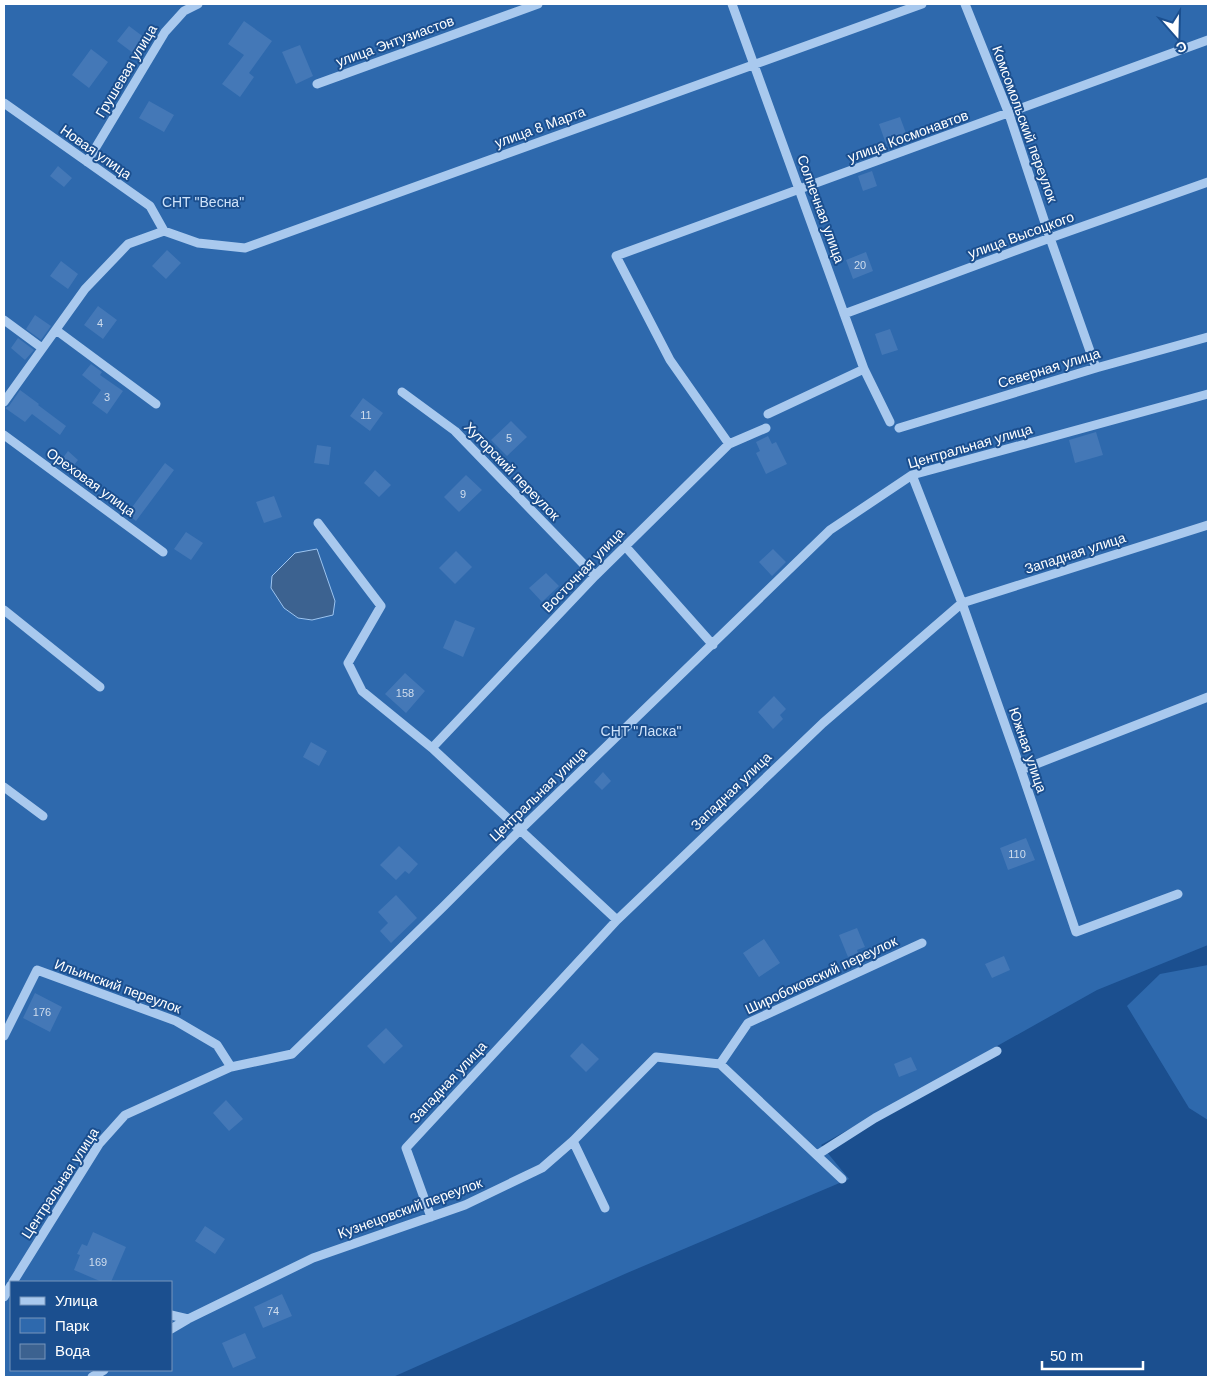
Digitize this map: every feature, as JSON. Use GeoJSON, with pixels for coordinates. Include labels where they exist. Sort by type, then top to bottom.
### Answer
{"type":"FeatureCollection","features":[{"type":"Feature","properties":{"kind":"street","name":"Грушевая улица"},"geometry":{"type":"LineString","coordinates":[[87,162],[165,32],[184,11],[198,4]]}},
{"type":"Feature","properties":{"kind":"street","name":"улица Энтузиастов"},"geometry":{"type":"LineString","coordinates":[[317,84],[538,4]]}},
{"type":"Feature","properties":{"kind":"street","name":"Солнечная улица"},"geometry":{"type":"LineString","coordinates":[[732,4],[864,369],[890,422]]}},
{"type":"Feature","properties":{"kind":"street","name":"улица 8 Марта"},"geometry":{"type":"LineString","coordinates":[[164,231],[198,243],[245,248],[922,4]]}},
{"type":"Feature","properties":{"kind":"street","name":"Комсомольский переулок"},"geometry":{"type":"LineString","coordinates":[[965,4],[1009,114],[1096,368]]}},
{"type":"Feature","properties":{"kind":"street","name":"улица Космонавтов"},"geometry":{"type":"LineString","coordinates":[[729,444],[670,360],[616,256],[1208,40]]}},
{"type":"Feature","properties":{"kind":"street","name":"Новая улица"},"geometry":{"type":"LineString","coordinates":[[4,103],[150,206],[164,231]]}},
{"type":"Feature","properties":{"kind":"street","name":"улица Высоцкого"},"geometry":{"type":"LineString","coordinates":[[844,314],[1208,182]]}},
{"type":"Feature","properties":{"kind":"street"},"geometry":{"type":"LineString","coordinates":[[4,402],[85,289],[128,244],[164,231]]}},
{"type":"Feature","properties":{"kind":"street"},"geometry":{"type":"LineString","coordinates":[[4,320],[42,348]]}},
{"type":"Feature","properties":{"kind":"street"},"geometry":{"type":"LineString","coordinates":[[56,330],[156,404]]}},
{"type":"Feature","properties":{"kind":"street","name":"Северная улица"},"geometry":{"type":"LineString","coordinates":[[899,428],[1096,368],[1208,337]]}},
{"type":"Feature","properties":{"kind":"street"},"geometry":{"type":"LineString","coordinates":[[768,414],[864,369]]}},
{"type":"Feature","properties":{"kind":"street","name":"Хуторский переулок"},"geometry":{"type":"LineString","coordinates":[[402,392],[455,432],[595,576]]}},
{"type":"Feature","properties":{"kind":"street","name":"Центральная улица"},"geometry":{"type":"LineString","coordinates":[[15,1281],[99,1144],[125,1115],[231,1068],[292,1054],[830,530],[912,475],[1208,394]]}},
{"type":"Feature","properties":{"kind":"street","name":"Восточная улица"},"geometry":{"type":"LineString","coordinates":[[432,748],[595,576],[729,444],[766,428]]}},
{"type":"Feature","properties":{"kind":"street","name":"Ореховая улица"},"geometry":{"type":"LineString","coordinates":[[4,435],[163,552]]}},
{"type":"Feature","properties":{"kind":"street","name":"Южная улица"},"geometry":{"type":"LineString","coordinates":[[912,475],[962,603],[1076,932],[1178,894]]}},
{"type":"Feature","properties":{"kind":"street"},"geometry":{"type":"LineString","coordinates":[[318,524],[381,606],[348,663],[362,691],[432,748],[617,920]]}},
{"type":"Feature","properties":{"kind":"street","name":"Западная улица"},"geometry":{"type":"LineString","coordinates":[[431,1217],[406,1148],[617,920],[823,723],[962,603],[1208,525]]}},
{"type":"Feature","properties":{"kind":"street"},"geometry":{"type":"LineString","coordinates":[[625,546],[713,645]]}},
{"type":"Feature","properties":{"kind":"street"},"geometry":{"type":"LineString","coordinates":[[4,610],[100,687]]}},
{"type":"Feature","properties":{"kind":"street"},"geometry":{"type":"LineString","coordinates":[[1021,770],[1208,696]]}},
{"type":"Feature","properties":{"kind":"street"},"geometry":{"type":"LineString","coordinates":[[4,787],[43,816]]}},
{"type":"Feature","properties":{"kind":"street","name":"Широбоковский переулок"},"geometry":{"type":"LineString","coordinates":[[720,1064],[748,1023],[922,943]]}},
{"type":"Feature","properties":{"kind":"street","name":"Ильинский переулок"},"geometry":{"type":"LineString","coordinates":[[4,1036],[37,970],[176,1021],[217,1045],[231,1068]]}},
{"type":"Feature","properties":{"kind":"street"},"geometry":{"type":"LineString","coordinates":[[817,1155],[875,1118],[996,1051]]}},
{"type":"Feature","properties":{"kind":"street","name":"Кузнецовский переулок"},"geometry":{"type":"LineString","coordinates":[[172,1328],[313,1258],[465,1205],[542,1168],[573,1141],[656,1057],[720,1064]]}},
{"type":"Feature","properties":{"kind":"street"},"geometry":{"type":"LineString","coordinates":[[720,1064],[842,1179]]}},
{"type":"Feature","properties":{"kind":"street"},"geometry":{"type":"LineString","coordinates":[[573,1141],[605,1208]]}},
{"type":"Feature","properties":{"kind":"street"},"geometry":{"type":"LineString","coordinates":[[172,1315],[188,1319]]}},
{"type":"Feature","properties":{"kind":"green space","name":"СНТ \"Ласка\""},"geometry":{"type":"Polygon","coordinates":[[[4,4],[1208,4],[1208,945],[1097,990],[821,1145],[849,1179],[627,1273],[393,1377],[4,1377],[4,4]]]}},
{"type":"Feature","properties":{"kind":"green space"},"geometry":{"type":"Polygon","coordinates":[[[1208,965],[1208,1120],[1189,1108],[1127,1006],[1160,974],[1208,965]]]}},
{"type":"Feature","properties":{"kind":"water"},"geometry":{"type":"Polygon","coordinates":[[[317,549],[335,601],[333,615],[312,620],[298,618],[284,608],[271,588],[272,576],[295,553],[317,549]]]}},
{"type":"Feature","properties":{"kind":"building"},"geometry":{"type":"Polygon","coordinates":[[[244,21],[272,41],[249,73],[254,77],[240,97],[222,84],[244,55],[228,44],[244,21]]]}},
{"type":"Feature","properties":{"kind":"building"},"geometry":{"type":"Polygon","coordinates":[[[129,26],[149,41],[137,56],[117,41],[129,26]]]}},
{"type":"Feature","properties":{"kind":"building"},"geometry":{"type":"Polygon","coordinates":[[[300,45],[313,76],[296,84],[282,52],[300,45]]]}},
{"type":"Feature","properties":{"kind":"building"},"geometry":{"type":"Polygon","coordinates":[[[91,49],[108,62],[89,88],[72,75],[91,49]]]}},
{"type":"Feature","properties":{"kind":"building"},"geometry":{"type":"Polygon","coordinates":[[[149,101],[174,115],[164,132],[139,118],[149,101]]]}},
{"type":"Feature","properties":{"kind":"building"},"geometry":{"type":"Polygon","coordinates":[[[900,117],[907,136],[886,144],[879,124],[900,117]]]}},
{"type":"Feature","properties":{"kind":"building"},"geometry":{"type":"Polygon","coordinates":[[[58,166],[72,178],[64,187],[50,176],[58,166]]]}},
{"type":"Feature","properties":{"kind":"building"},"geometry":{"type":"Polygon","coordinates":[[[872,171],[877,186],[863,191],[858,176],[872,171]]]}},
{"type":"Feature","properties":{"kind":"building"},"geometry":{"type":"Polygon","coordinates":[[[167,250],[181,263],[166,279],[152,266],[167,250]]]}},
{"type":"Feature","properties":{"kind":"building"},"geometry":{"type":"Polygon","coordinates":[[[866,252],[873,271],[853,279],[846,260],[866,252]]]}},
{"type":"Feature","properties":{"kind":"building"},"geometry":{"type":"Polygon","coordinates":[[[61,261],[78,274],[68,289],[50,276],[61,261]]]}},
{"type":"Feature","properties":{"kind":"building"},"geometry":{"type":"Polygon","coordinates":[[[98,306],[117,320],[103,339],[84,325],[98,306]]]}},
{"type":"Feature","properties":{"kind":"building"},"geometry":{"type":"Polygon","coordinates":[[[35,315],[51,326],[41,340],[26,329],[35,315]]]}},
{"type":"Feature","properties":{"kind":"building"},"geometry":{"type":"Polygon","coordinates":[[[890,329],[898,350],[882,355],[875,334],[890,329]]]}},
{"type":"Feature","properties":{"kind":"building"},"geometry":{"type":"Polygon","coordinates":[[[18,338],[34,350],[25,360],[11,348],[18,338]]]}},
{"type":"Feature","properties":{"kind":"building"},"geometry":{"type":"Polygon","coordinates":[[[91,364],[102,372],[100,375],[123,391],[107,414],[92,403],[101,390],[82,375],[91,364]]]}},
{"type":"Feature","properties":{"kind":"building"},"geometry":{"type":"Polygon","coordinates":[[[20,390],[66,426],[60,435],[32,414],[25,422],[5,408],[9,406],[20,390]]]}},
{"type":"Feature","properties":{"kind":"building"},"geometry":{"type":"Polygon","coordinates":[[[363,398],[383,413],[370,431],[350,416],[363,398]]]}},
{"type":"Feature","properties":{"kind":"building"},"geometry":{"type":"Polygon","coordinates":[[[511,421],[527,437],[507,456],[491,440],[511,421]]]}},
{"type":"Feature","properties":{"kind":"building"},"geometry":{"type":"Polygon","coordinates":[[[1096,432],[1103,455],[1075,463],[1069,440],[1096,432]]]}},
{"type":"Feature","properties":{"kind":"building"},"geometry":{"type":"Polygon","coordinates":[[[768,436],[772,444],[776,442],[787,464],[766,474],[756,453],[760,451],[756,442],[768,436]]]}},
{"type":"Feature","properties":{"kind":"building"},"geometry":{"type":"Polygon","coordinates":[[[317,445],[331,447],[329,465],[314,463],[317,445]]]}},
{"type":"Feature","properties":{"kind":"building"},"geometry":{"type":"Polygon","coordinates":[[[68,451],[78,460],[70,470],[60,462],[68,451]]]}},
{"type":"Feature","properties":{"kind":"building"},"geometry":{"type":"Polygon","coordinates":[[[165,463],[174,470],[136,521],[127,514],[165,463]]]}},
{"type":"Feature","properties":{"kind":"building"},"geometry":{"type":"Polygon","coordinates":[[[375,470],[391,485],[379,497],[364,483],[375,470]]]}},
{"type":"Feature","properties":{"kind":"building"},"geometry":{"type":"Polygon","coordinates":[[[466,475],[482,490],[459,512],[444,497],[466,475]]]}},
{"type":"Feature","properties":{"kind":"building"},"geometry":{"type":"Polygon","coordinates":[[[274,496],[282,517],[264,523],[256,502],[274,496]]]}},
{"type":"Feature","properties":{"kind":"building"},"geometry":{"type":"Polygon","coordinates":[[[186,532],[203,543],[191,560],[174,549],[186,532]]]}},
{"type":"Feature","properties":{"kind":"building"},"geometry":{"type":"Polygon","coordinates":[[[773,549],[786,562],[772,576],[759,562],[773,549]]]}},
{"type":"Feature","properties":{"kind":"building"},"geometry":{"type":"Polygon","coordinates":[[[456,551],[472,567],[455,584],[439,568],[456,551]]]}},
{"type":"Feature","properties":{"kind":"building"},"geometry":{"type":"Polygon","coordinates":[[[546,573],[559,586],[542,602],[529,588],[546,573]]]}},
{"type":"Feature","properties":{"kind":"building"},"geometry":{"type":"Polygon","coordinates":[[[455,620],[475,628],[463,657],[443,648],[455,620]]]}},
{"type":"Feature","properties":{"kind":"building"},"geometry":{"type":"Polygon","coordinates":[[[405,673],[425,691],[406,713],[385,694],[405,673]]]}},
{"type":"Feature","properties":{"kind":"building"},"geometry":{"type":"Polygon","coordinates":[[[774,696],[786,709],[780,715],[783,719],[773,729],[758,712],[774,696]]]}},
{"type":"Feature","properties":{"kind":"building"},"geometry":{"type":"Polygon","coordinates":[[[311,742],[327,751],[319,766],[303,757],[311,742]]]}},
{"type":"Feature","properties":{"kind":"building"},"geometry":{"type":"Polygon","coordinates":[[[603,772],[611,781],[602,790],[594,782],[603,772]]]}},
{"type":"Feature","properties":{"kind":"building"},"geometry":{"type":"Polygon","coordinates":[[[1026,838],[1035,860],[1008,870],[1000,848],[1026,838]]]}},
{"type":"Feature","properties":{"kind":"building"},"geometry":{"type":"Polygon","coordinates":[[[399,846],[418,864],[409,874],[405,871],[396,880],[380,865],[399,846]]]}},
{"type":"Feature","properties":{"kind":"building"},"geometry":{"type":"Polygon","coordinates":[[[396,895],[417,918],[391,943],[380,931],[388,923],[378,912],[396,895]]]}},
{"type":"Feature","properties":{"kind":"building"},"geometry":{"type":"Polygon","coordinates":[[[857,928],[865,947],[857,950],[858,953],[848,957],[839,935],[857,928]]]}},
{"type":"Feature","properties":{"kind":"building"},"geometry":{"type":"Polygon","coordinates":[[[764,939],[780,963],[759,977],[743,953],[764,939]]]}},
{"type":"Feature","properties":{"kind":"building"},"geometry":{"type":"Polygon","coordinates":[[[1004,956],[1010,970],[992,978],[985,964],[1004,956]]]}},
{"type":"Feature","properties":{"kind":"building"},"geometry":{"type":"Polygon","coordinates":[[[35,993],[62,1007],[50,1032],[23,1018],[35,993]]]}},
{"type":"Feature","properties":{"kind":"building"},"geometry":{"type":"Polygon","coordinates":[[[386,1028],[403,1046],[384,1064],[367,1046],[386,1028]]]}},
{"type":"Feature","properties":{"kind":"building"},"geometry":{"type":"Polygon","coordinates":[[[582,1043],[599,1059],[586,1072],[570,1056],[582,1043]]]}},
{"type":"Feature","properties":{"kind":"building"},"geometry":{"type":"Polygon","coordinates":[[[911,1057],[917,1070],[899,1077],[894,1064],[911,1057]]]}},
{"type":"Feature","properties":{"kind":"building"},"geometry":{"type":"Polygon","coordinates":[[[226,1100],[243,1119],[229,1131],[213,1113],[226,1100]]]}},
{"type":"Feature","properties":{"kind":"building"},"geometry":{"type":"Polygon","coordinates":[[[205,1226],[225,1239],[215,1254],[195,1241],[205,1226]]]}},
{"type":"Feature","properties":{"kind":"building"},"geometry":{"type":"Polygon","coordinates":[[[93,1232],[126,1247],[111,1281],[100,1281],[74,1270],[80,1255],[77,1254],[82,1244],[87,1246],[93,1232]]]}},
{"type":"Feature","properties":{"kind":"building"},"geometry":{"type":"Polygon","coordinates":[[[282,1294],[292,1316],[263,1328],[254,1307],[282,1294]]]}},
{"type":"Feature","properties":{"kind":"building"},"geometry":{"type":"Polygon","coordinates":[[[245,1333],[256,1358],[233,1368],[222,1343],[245,1333]]]}},
{"type":"Feature","properties":{"kind":"park label","name":"СНТ \"Весна\""},"geometry":{"type":"Point","coordinates":[203,202]}}]}
